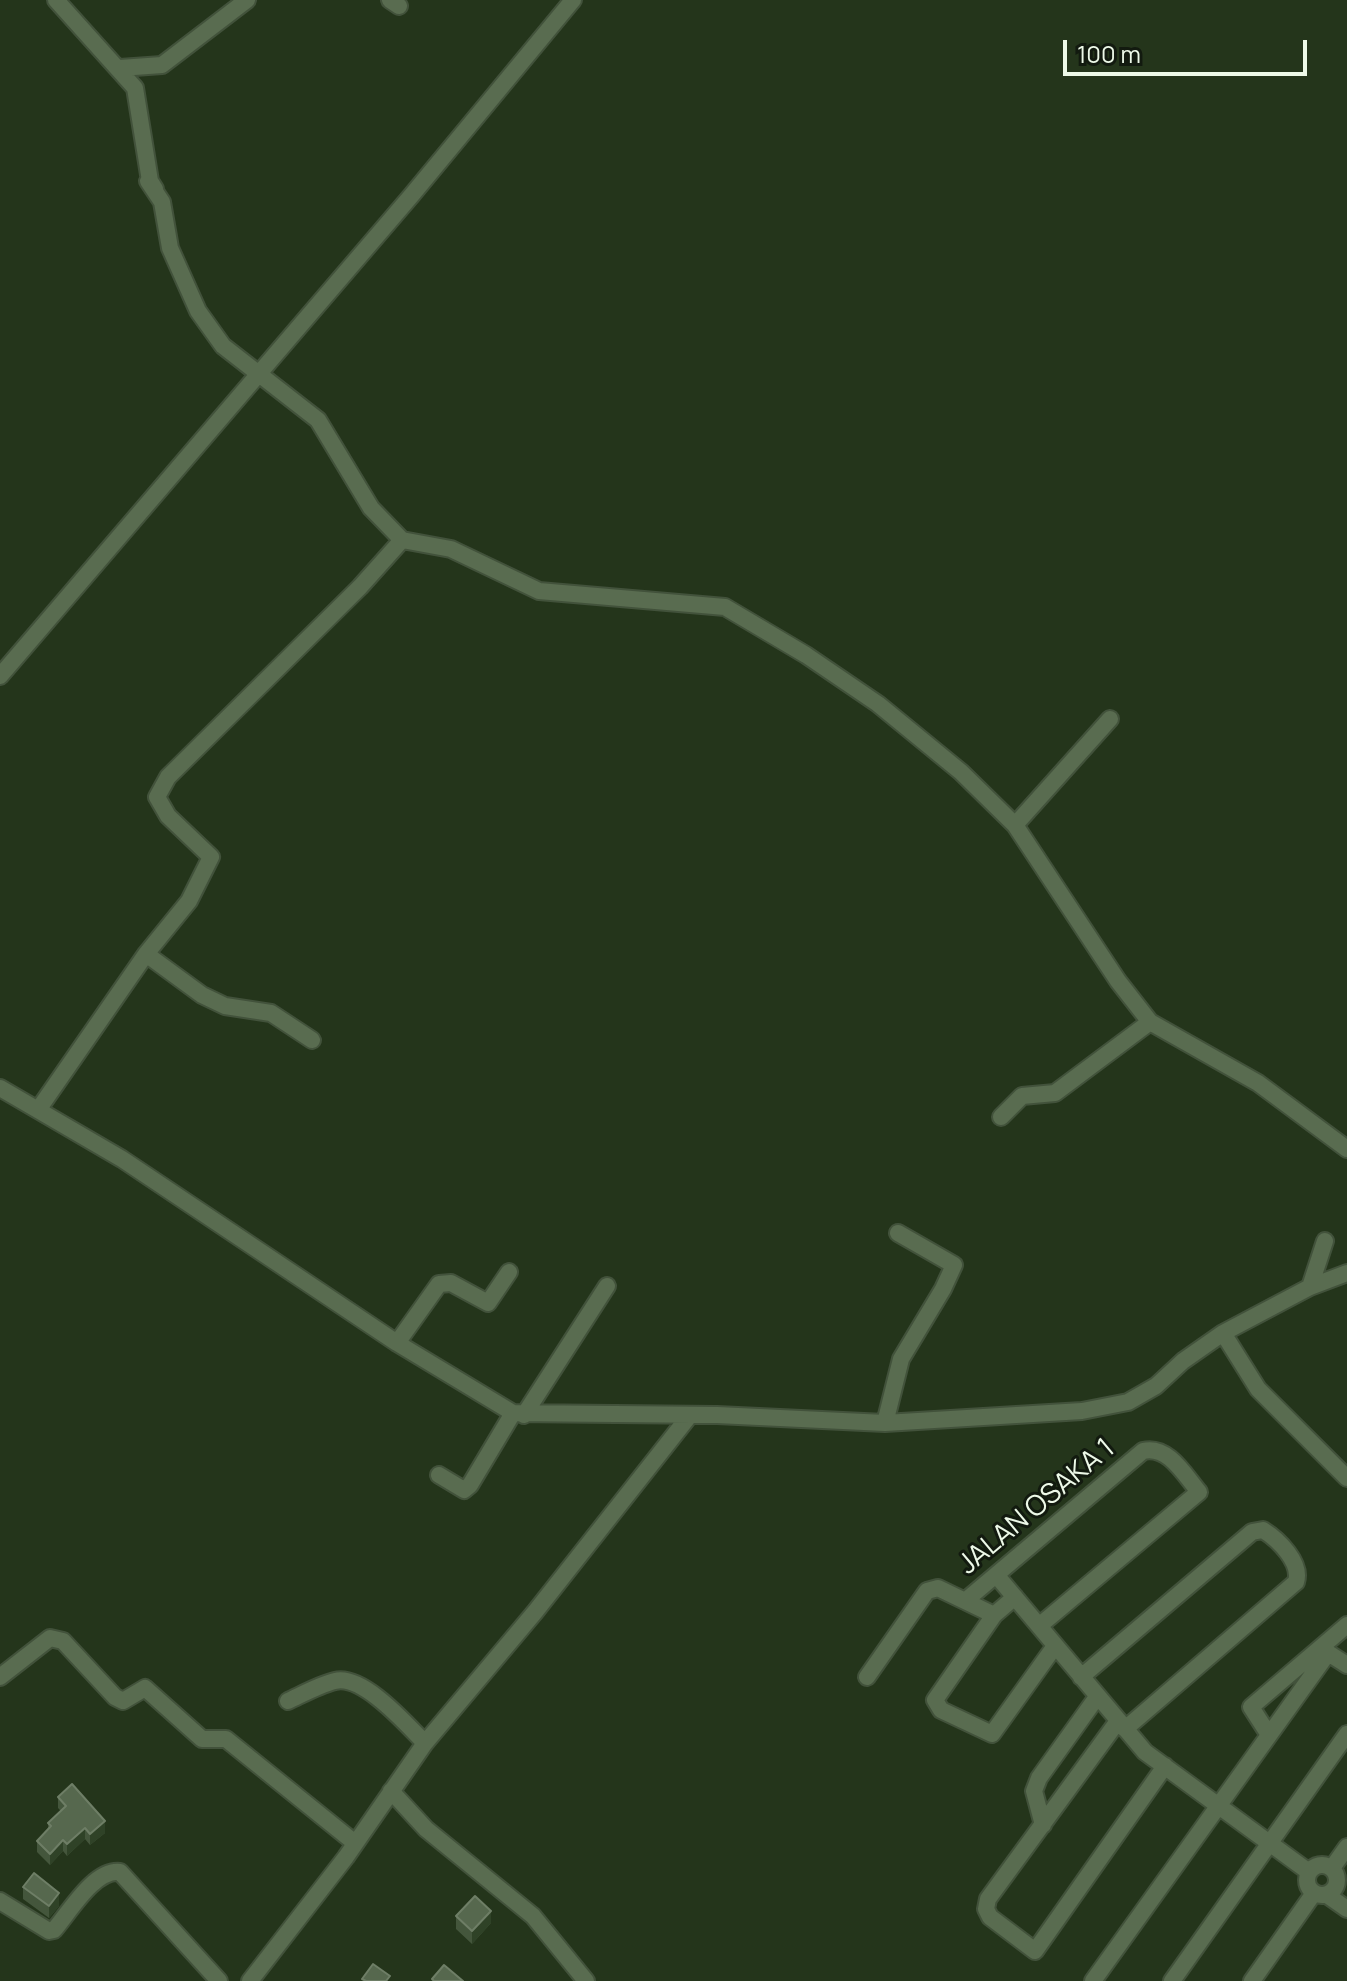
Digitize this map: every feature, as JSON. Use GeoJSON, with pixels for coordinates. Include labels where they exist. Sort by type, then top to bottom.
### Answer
{"type":"FeatureCollection","features":[{"type":"Feature","properties":{"kind":"street"},"geometry":{"type":"LineString","coordinates":[[56,0],[135,88],[140,105],[149,181],[162,202],[170,248],[198,311],[223,346],[318,420],[371,508],[402,540],[451,549],[539,591],[725,607],[806,655],[878,704],[961,772],[1015,825],[1118,981],[1150,1022],[1258,1083],[1347,1149]]}},
{"type":"Feature","properties":{"kind":"street"},"geometry":{"type":"LineString","coordinates":[[120,68],[162,65],[247,0]]}},
{"type":"Feature","properties":{"kind":"street"},"geometry":{"type":"LineString","coordinates":[[0,676],[573,0]]}},
{"type":"Feature","properties":{"kind":"street"},"geometry":{"type":"LineString","coordinates":[[38,1110],[146,954],[189,901],[211,857],[168,816],[157,797],[168,777],[349,598],[402,540]]}},
{"type":"Feature","properties":{"kind":"street"},"geometry":{"type":"LineString","coordinates":[[1015,825],[1110,719]]}},
{"type":"Feature","properties":{"kind":"street"},"geometry":{"type":"LineString","coordinates":[[146,954],[202,995],[225,1006],[271,1013],[312,1040]]}},
{"type":"Feature","properties":{"kind":"street"},"geometry":{"type":"LineString","coordinates":[[1001,1117],[1022,1096],[1055,1093],[1150,1022]]}},
{"type":"Feature","properties":{"kind":"street"},"geometry":{"type":"LineString","coordinates":[[0,1088],[122,1159],[397,1343],[518,1414],[690,1415],[885,1423],[1067,1412],[1128,1402],[1156,1386],[1183,1361],[1223,1333],[1310,1287],[1347,1273]]}},
{"type":"Feature","properties":{"kind":"street"},"geometry":{"type":"LineString","coordinates":[[885,1423],[901,1359],[954,1265],[898,1233]]}},
{"type":"Feature","properties":{"kind":"street"},"geometry":{"type":"LineString","coordinates":[[1310,1287],[1325,1241]]}},
{"type":"Feature","properties":{"kind":"street"},"geometry":{"type":"LineString","coordinates":[[397,1343],[439,1284],[451,1283],[488,1303],[509,1272]]}},
{"type":"Feature","properties":{"kind":"street"},"geometry":{"type":"LineString","coordinates":[[439,1475],[464,1490],[470,1485],[607,1286]]}},
{"type":"Feature","properties":{"kind":"street"},"geometry":{"type":"LineString","coordinates":[[1223,1333],[1258,1389],[1347,1478]]}},
{"type":"Feature","properties":{"kind":"street"},"geometry":{"type":"LineString","coordinates":[[250,1981],[355,1843],[425,1743],[535,1612],[690,1415]]}},
{"type":"Feature","properties":{"kind":"street","name":"JALAN OSAKA 1"},"geometry":{"type":"LineString","coordinates":[[965,1601],[1143,1451],[1154,1448],[1165,1453],[1199,1492],[1039,1626]]}},
{"type":"Feature","properties":{"kind":"street"},"geometry":{"type":"LineString","coordinates":[[1081,1677],[1252,1532],[1263,1530],[1273,1536],[1296,1565],[1296,1582],[1121,1725],[988,1899],[986,1909],[990,1917],[1035,1951],[1165,1766]]}},
{"type":"Feature","properties":{"kind":"street"},"geometry":{"type":"LineString","coordinates":[[997,1576],[1145,1752],[1309,1872]]}},
{"type":"Feature","properties":{"kind":"street"},"geometry":{"type":"LineString","coordinates":[[867,1677],[927,1591],[938,1588],[994,1615]]}},
{"type":"Feature","properties":{"kind":"street"},"geometry":{"type":"LineString","coordinates":[[1015,1597],[994,1615],[935,1700],[941,1710],[992,1734],[1055,1646]]}},
{"type":"Feature","properties":{"kind":"street"},"geometry":{"type":"LineString","coordinates":[[1269,1735],[1251,1707],[1324,1650],[1347,1625]]}},
{"type":"Feature","properties":{"kind":"street"},"geometry":{"type":"LineString","coordinates":[[0,1677],[50,1638],[63,1641],[115,1697],[123,1701],[145,1688],[202,1739],[226,1739],[355,1843]]}},
{"type":"Feature","properties":{"kind":"street"},"geometry":{"type":"LineString","coordinates":[[1324,1650],[1347,1665]]}},
{"type":"Feature","properties":{"kind":"street"},"geometry":{"type":"LineString","coordinates":[[1093,1981],[1269,1735],[1324,1650]]}},
{"type":"Feature","properties":{"kind":"street"},"geometry":{"type":"LineString","coordinates":[[288,1701],[338,1680],[355,1685],[389,1706],[425,1743]]}},
{"type":"Feature","properties":{"kind":"street"},"geometry":{"type":"LineString","coordinates":[[1043,1825],[1034,1791],[1039,1778],[1097,1697]]}},
{"type":"Feature","properties":{"kind":"street"},"geometry":{"type":"LineString","coordinates":[[1172,1981],[1347,1734]]}},
{"type":"Feature","properties":{"kind":"street"},"geometry":{"type":"LineString","coordinates":[[391,1791],[426,1829],[533,1916],[586,1981]]}},
{"type":"Feature","properties":{"kind":"street"},"geometry":{"type":"LineString","coordinates":[[1252,1981],[1321,1894],[1335,1889],[1347,1847]]}},
{"type":"Feature","properties":{"kind":"street"},"geometry":{"type":"LineString","coordinates":[[1309,1872],[1324,1865],[1339,1878]]}},
{"type":"Feature","properties":{"kind":"street"},"geometry":{"type":"LineString","coordinates":[[0,1901],[49,1931],[54,1930],[91,1886],[113,1871],[120,1872],[219,1981]]}},
{"type":"Feature","properties":{"kind":"street"},"geometry":{"type":"LineString","coordinates":[[1309,1872],[1308,1887],[1347,1909]]}},
{"type":"Feature","properties":{"kind":"building"},"geometry":{"type":"Polygon","coordinates":[[[72,1784],[105,1821],[90,1834],[85,1828],[67,1844],[63,1840],[50,1854],[37,1841],[51,1826],[48,1823],[66,1806],[58,1797],[72,1784]]]}},
{"type":"Feature","properties":{"kind":"building"},"geometry":{"type":"Polygon","coordinates":[[[34,1873],[59,1893],[49,1906],[23,1887],[34,1873]]]}},
{"type":"Feature","properties":{"kind":"building"},"geometry":{"type":"Polygon","coordinates":[[[475,1896],[491,1911],[472,1931],[456,1916],[475,1896]]]}},
{"type":"Feature","properties":{"kind":"building"},"geometry":{"type":"Polygon","coordinates":[[[373,1964],[390,1976],[386,1981],[362,1979],[373,1964]]]}},
{"type":"Feature","properties":{"kind":"building"},"geometry":{"type":"Polygon","coordinates":[[[444,1965],[463,1981],[434,1981],[432,1979],[444,1965]]]}}]}
